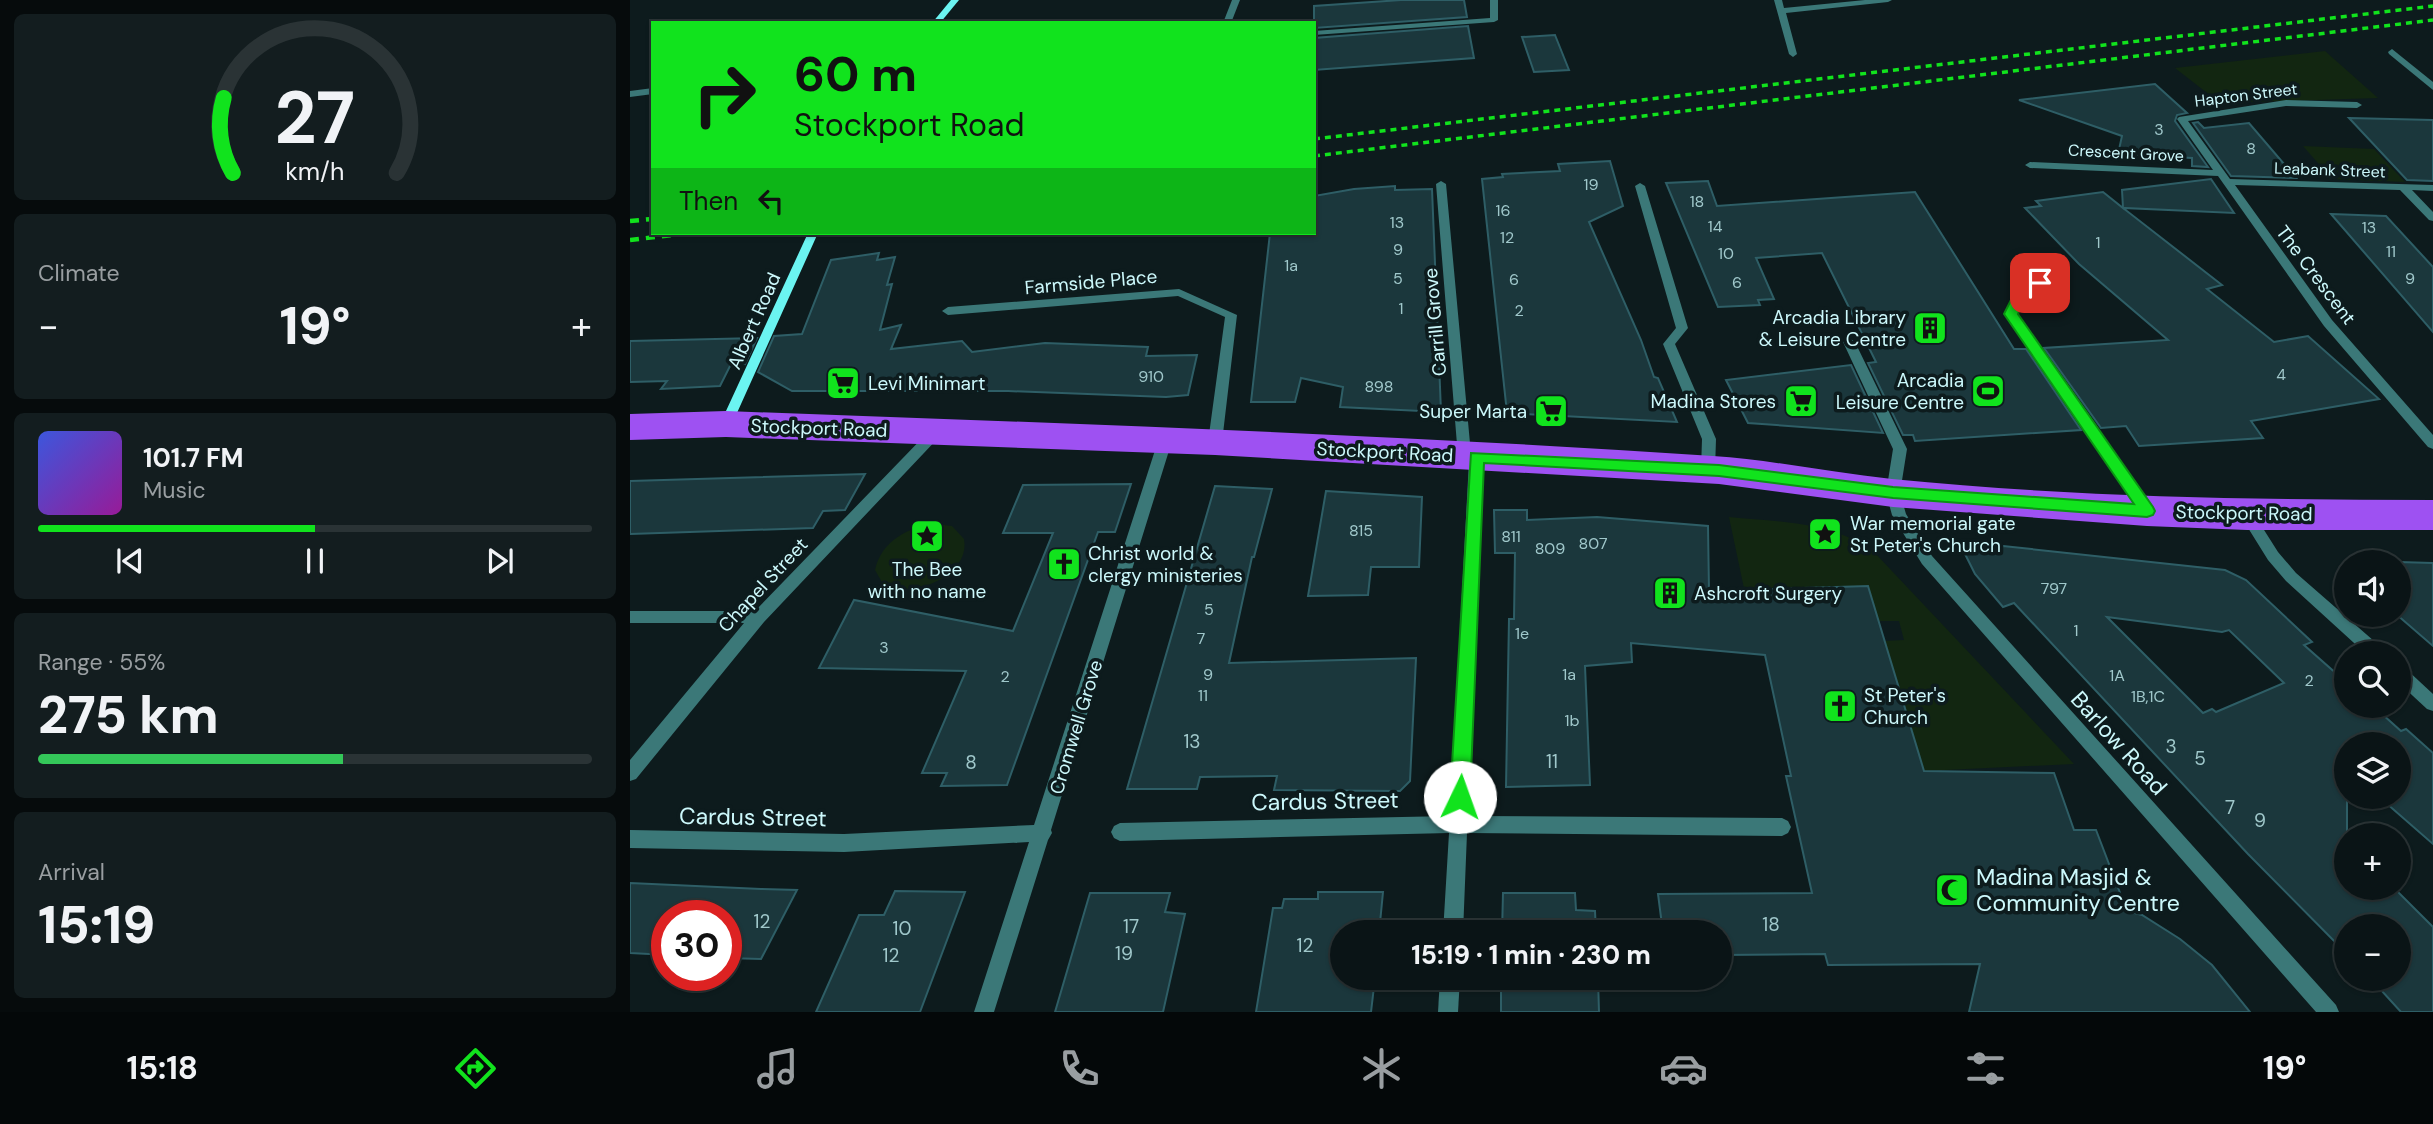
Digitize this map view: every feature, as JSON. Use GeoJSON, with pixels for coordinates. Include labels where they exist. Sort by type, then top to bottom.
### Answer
{"type":"FeatureCollection","features":[{"type":"Feature","properties":{"kind":"highway","name":"Stockport Road"},"geometry":{"type":"LineString","coordinates":[[630,427],[726,424],[1215,442],[1708,470],[1893,493],[2147,511],[2247,515],[2433,515]]}},
{"type":"Feature","properties":{"kind":"main road"},"geometry":{"type":"LineString","coordinates":[[938,21],[955,0]]}},
{"type":"Feature","properties":{"kind":"main road","name":"Albert Road"},"geometry":{"type":"LineString","coordinates":[[726,424],[812,235]]}},
{"type":"Feature","properties":{"kind":"street"},"geometry":{"type":"LineString","coordinates":[[1228,21],[1236,0]]}},
{"type":"Feature","properties":{"kind":"street"},"geometry":{"type":"LineString","coordinates":[[1316,33],[1494,20],[1494,0]]}},
{"type":"Feature","properties":{"kind":"street"},"geometry":{"type":"LineString","coordinates":[[1778,0],[1793,54]]}},
{"type":"Feature","properties":{"kind":"street"},"geometry":{"type":"LineString","coordinates":[[1781,10],[1888,0]]}},
{"type":"Feature","properties":{"kind":"street"},"geometry":{"type":"LineString","coordinates":[[2392,52],[2433,87]]}},
{"type":"Feature","properties":{"kind":"street"},"geometry":{"type":"LineString","coordinates":[[630,94],[651,91]]}},
{"type":"Feature","properties":{"kind":"street","name":"Hapton Street"},"geometry":{"type":"LineString","coordinates":[[2182,119],[2286,103],[2357,105]]}},
{"type":"Feature","properties":{"kind":"street","name":"The Crescent"},"geometry":{"type":"LineString","coordinates":[[2182,119],[2328,323],[2433,444]]}},
{"type":"Feature","properties":{"kind":"street","name":"Crescent Grove"},"geometry":{"type":"LineString","coordinates":[[2030,165],[2223,178]]}},
{"type":"Feature","properties":{"kind":"street","name":"Leabank Street"},"geometry":{"type":"LineString","coordinates":[[2223,178],[2433,188]]}},
{"type":"Feature","properties":{"kind":"street","name":"Carrill Grove"},"geometry":{"type":"LineString","coordinates":[[1441,184],[1470,457],[1454,920]]}},
{"type":"Feature","properties":{"kind":"street"},"geometry":{"type":"LineString","coordinates":[[1640,186],[1682,328],[1669,344],[1709,439],[1708,470]]}},
{"type":"Feature","properties":{"kind":"street"},"geometry":{"type":"LineString","coordinates":[[2404,188],[2433,218]]}},
{"type":"Feature","properties":{"kind":"street"},"geometry":{"type":"LineString","coordinates":[[2040,283],[2017,299],[2011,314],[2147,511]]}},
{"type":"Feature","properties":{"kind":"street","name":"Farmside Place"},"geometry":{"type":"LineString","coordinates":[[948,311],[1179,292],[1222,310],[1231,315],[1215,442]]}},
{"type":"Feature","properties":{"kind":"street"},"geometry":{"type":"LineString","coordinates":[[1849,342],[1900,449],[1893,493]]}},
{"type":"Feature","properties":{"kind":"street","name":"Chapel Street"},"geometry":{"type":"LineString","coordinates":[[630,773],[759,617],[936,432]]}},
{"type":"Feature","properties":{"kind":"street","name":"Cromwell Grove"},"geometry":{"type":"LineString","coordinates":[[984,1012],[1043,833],[1165,441]]}},
{"type":"Feature","properties":{"kind":"street","name":"Barlow Road"},"geometry":{"type":"LineString","coordinates":[[1893,493],[1899,515],[1927,560],[2329,1012]]}},
{"type":"Feature","properties":{"kind":"street"},"geometry":{"type":"LineString","coordinates":[[2247,515],[2273,556],[2291,577],[2363,641]]}},
{"type":"Feature","properties":{"kind":"street"},"geometry":{"type":"LineString","coordinates":[[630,617],[759,617]]}},
{"type":"Feature","properties":{"kind":"street"},"geometry":{"type":"LineString","coordinates":[[2411,684],[2433,704]]}},
{"type":"Feature","properties":{"kind":"street","name":"Cardus Street"},"geometry":{"type":"LineString","coordinates":[[1120,832],[1459,824],[1782,827]]}},
{"type":"Feature","properties":{"kind":"street","name":"Cardus Street"},"geometry":{"type":"LineString","coordinates":[[630,839],[844,843],[1043,833]]}},
{"type":"Feature","properties":{"kind":"street"},"geometry":{"type":"LineString","coordinates":[[1448,1012],[1449,990]]}},
{"type":"Feature","properties":{"kind":"green space"},"geometry":{"type":"Polygon","coordinates":[[[2325,51],[2378,98],[2220,103],[2175,68],[2325,51]]]}},
{"type":"Feature","properties":{"kind":"green space"},"geometry":{"type":"Polygon","coordinates":[[[2303,146],[2374,149],[2405,182],[2332,179],[2303,146]]]}},
{"type":"Feature","properties":{"kind":"green space"},"geometry":{"type":"Polygon","coordinates":[[[1729,517],[1822,528],[1857,541],[1873,551],[2074,764],[1924,771],[1885,641],[1904,640],[1899,621],[1878,621],[1868,586],[1750,589],[1745,593],[1729,517]]]}},
{"type":"Feature","properties":{"kind":"green space"},"geometry":{"type":"Polygon","coordinates":[[[937,524],[952,526],[964,539],[964,552],[949,574],[923,587],[908,589],[883,584],[875,570],[883,551],[890,543],[916,528],[937,524]]]}},
{"type":"Feature","properties":{"kind":"building"},"geometry":{"type":"Polygon","coordinates":[[[1401,0],[1464,0],[1467,17],[1316,28],[1314,6],[1401,0]]]}},
{"type":"Feature","properties":{"kind":"building"},"geometry":{"type":"Polygon","coordinates":[[[1468,26],[1474,58],[1316,70],[1316,38],[1468,26]]]}},
{"type":"Feature","properties":{"kind":"building"},"geometry":{"type":"Polygon","coordinates":[[[1555,35],[1569,70],[1534,72],[1522,37],[1555,35]]]}},
{"type":"Feature","properties":{"kind":"building"},"geometry":{"type":"Polygon","coordinates":[[[2155,84],[2187,113],[2177,115],[2175,121],[2208,167],[2192,166],[2192,158],[2118,154],[2122,136],[2019,100],[2155,84]]]}},
{"type":"Feature","properties":{"kind":"building"},"geometry":{"type":"Polygon","coordinates":[[[2349,118],[2433,120],[2433,181],[2407,180],[2349,118]]]}},
{"type":"Feature","properties":{"kind":"building"},"geometry":{"type":"Polygon","coordinates":[[[2198,122],[2204,128],[2249,123],[2296,178],[2231,176],[2193,123],[2198,122]]]}},
{"type":"Feature","properties":{"kind":"building"},"geometry":{"type":"Polygon","coordinates":[[[1610,161],[1623,206],[1589,222],[1641,340],[1654,377],[1658,378],[1677,422],[1507,413],[1482,179],[1503,177],[1502,174],[1560,171],[1558,164],[1610,161]]]}},
{"type":"Feature","properties":{"kind":"building"},"geometry":{"type":"Polygon","coordinates":[[[2211,179],[2234,213],[2123,208],[2122,190],[2211,179]]]}},
{"type":"Feature","properties":{"kind":"building","name":"Arcadia Library & Leisure Centre"},"geometry":{"type":"Polygon","coordinates":[[[1708,181],[1717,206],[1915,192],[2014,349],[2026,349],[2081,430],[1915,441],[1913,435],[1903,435],[1868,363],[1876,362],[1822,253],[1756,258],[1774,299],[1758,300],[1760,305],[1718,307],[1666,183],[1708,181]]]}},
{"type":"Feature","properties":{"kind":"building"},"geometry":{"type":"Polygon","coordinates":[[[1395,186],[1395,190],[1432,189],[1441,412],[1340,407],[1343,387],[1301,378],[1295,402],[1251,402],[1270,235],[1316,235],[1316,196],[1395,186]]]}},
{"type":"Feature","properties":{"kind":"building"},"geometry":{"type":"Polygon","coordinates":[[[2103,192],[2222,285],[2207,289],[2274,342],[2308,336],[2379,399],[2251,421],[2263,438],[2139,446],[2126,426],[2101,428],[2044,348],[2168,340],[2079,264],[2025,208],[2041,206],[2036,201],[2103,192]]]}},
{"type":"Feature","properties":{"kind":"building"},"geometry":{"type":"Polygon","coordinates":[[[2331,214],[2386,216],[2433,267],[2433,332],[2331,214]]]}},
{"type":"Feature","properties":{"kind":"building"},"geometry":{"type":"Polygon","coordinates":[[[879,253],[877,260],[895,257],[887,285],[892,284],[880,330],[901,325],[891,349],[962,341],[972,352],[1045,343],[1148,347],[1146,356],[1197,355],[1188,395],[1166,397],[1008,391],[792,391],[758,372],[774,336],[802,334],[831,260],[879,253]]]}},
{"type":"Feature","properties":{"kind":"building"},"geometry":{"type":"Polygon","coordinates":[[[757,338],[745,364],[734,358],[720,386],[661,389],[667,381],[630,382],[630,341],[757,338]]]}},
{"type":"Feature","properties":{"kind":"building","name":"Madina Stores"},"geometry":{"type":"Polygon","coordinates":[[[1851,365],[1883,433],[1748,423],[1726,380],[1851,365]]]}},
{"type":"Feature","properties":{"kind":"building"},"geometry":{"type":"Polygon","coordinates":[[[865,474],[845,510],[823,511],[813,528],[630,534],[630,481],[865,474]]]}},
{"type":"Feature","properties":{"kind":"building"},"geometry":{"type":"Polygon","coordinates":[[[1131,484],[1115,532],[1098,532],[1007,785],[941,786],[947,773],[922,773],[966,671],[819,668],[854,600],[1013,631],[1053,533],[1003,533],[1023,485],[1131,484]]]}},
{"type":"Feature","properties":{"kind":"building"},"geometry":{"type":"Polygon","coordinates":[[[1215,486],[1272,489],[1252,557],[1229,663],[1416,658],[1410,781],[1400,791],[1274,790],[1277,776],[1200,777],[1197,789],[1127,789],[1215,486]]]}},
{"type":"Feature","properties":{"kind":"building"},"geometry":{"type":"Polygon","coordinates":[[[1326,491],[1422,497],[1419,567],[1371,567],[1368,595],[1308,596],[1326,491]]]}},
{"type":"Feature","properties":{"kind":"building"},"geometry":{"type":"Polygon","coordinates":[[[1494,510],[1527,510],[1527,520],[1597,517],[1708,526],[1709,591],[1868,586],[1924,771],[2054,773],[2074,830],[2096,830],[2127,911],[2142,915],[2180,939],[2212,965],[2250,1012],[1969,1012],[1980,964],[1828,965],[1825,954],[1732,955],[1732,920],[1661,920],[1658,894],[1812,893],[1786,776],[1791,776],[1765,655],[1631,643],[1632,662],[1585,666],[1590,785],[1506,787],[1509,619],[1514,619],[1515,553],[1495,553],[1494,510]]]}},
{"type":"Feature","properties":{"kind":"building"},"geometry":{"type":"Polygon","coordinates":[[[2003,546],[2225,570],[2246,580],[2312,642],[2304,645],[2334,672],[2334,718],[2386,718],[2401,731],[2406,729],[2409,732],[2334,732],[2334,809],[2347,809],[2347,823],[2334,823],[2334,900],[2406,900],[2433,927],[2433,1012],[2401,1012],[2382,991],[2411,991],[2411,914],[2334,914],[2334,941],[2248,854],[2014,603],[2003,607],[1975,574],[1964,552],[2003,546]],[[2107,617],[2203,713],[2212,709],[2216,712],[2284,683],[2229,630],[2222,632],[2107,617]]]}},
{"type":"Feature","properties":{"kind":"building"},"geometry":{"type":"Polygon","coordinates":[[[2411,562],[2433,563],[2433,646],[2411,627],[2411,562]]]}},
{"type":"Feature","properties":{"kind":"building"},"geometry":{"type":"Polygon","coordinates":[[[2411,733],[2433,753],[2433,844],[2393,809],[2411,809],[2411,733]]]}},
{"type":"Feature","properties":{"kind":"building"},"geometry":{"type":"Polygon","coordinates":[[[630,883],[797,890],[761,959],[742,958],[742,900],[651,900],[651,954],[630,953],[630,883]]]}},
{"type":"Feature","properties":{"kind":"building"},"geometry":{"type":"Polygon","coordinates":[[[895,891],[965,892],[920,1012],[816,1012],[859,915],[884,915],[895,891]]]}},
{"type":"Feature","properties":{"kind":"building"},"geometry":{"type":"Polygon","coordinates":[[[1318,892],[1383,892],[1380,920],[1330,920],[1330,990],[1374,990],[1371,1012],[1256,1012],[1273,908],[1282,908],[1284,899],[1318,899],[1318,892]]]}},
{"type":"Feature","properties":{"kind":"building"},"geometry":{"type":"Polygon","coordinates":[[[1090,893],[1170,893],[1165,912],[1185,914],[1163,1012],[1055,1012],[1090,893]]]}},
{"type":"Feature","properties":{"kind":"building"},"geometry":{"type":"Polygon","coordinates":[[[1503,893],[1575,893],[1576,910],[1595,911],[1595,920],[1502,920],[1503,893]]]}},
{"type":"Feature","properties":{"kind":"building"},"geometry":{"type":"Polygon","coordinates":[[[1501,990],[1598,990],[1599,1012],[1501,1012],[1501,990]]]}},
{"type":"Feature","properties":{"kind":"railway"},"geometry":{"type":"LineString","coordinates":[[1316,139],[2433,6]]}},
{"type":"Feature","properties":{"kind":"railway"},"geometry":{"type":"LineString","coordinates":[[1316,156],[2433,20]]}},
{"type":"Feature","properties":{"kind":"railway"},"geometry":{"type":"LineString","coordinates":[[630,221],[651,219]]}},
{"type":"Feature","properties":{"kind":"railway"},"geometry":{"type":"LineString","coordinates":[[630,240],[672,235]]}},
{"type":"Feature","properties":{"kind":"place","name":"Arcadia Library & Leisure Centre"},"geometry":{"type":"Point","coordinates":[1930,328]}},
{"type":"Feature","properties":{"kind":"place","name":"Levi Minimart"},"geometry":{"type":"Point","coordinates":[843,383]}},
{"type":"Feature","properties":{"kind":"place","name":"Arcadia Leisure Centre"},"geometry":{"type":"Point","coordinates":[1988,391]}},
{"type":"Feature","properties":{"kind":"place","name":"Madina Stores"},"geometry":{"type":"Point","coordinates":[1801,401]}},
{"type":"Feature","properties":{"kind":"place","name":"Super Marta"},"geometry":{"type":"Point","coordinates":[1551,411]}},
{"type":"Feature","properties":{"kind":"place","name":"War memorial gate St Peter's Church"},"geometry":{"type":"Point","coordinates":[1825,534]}},
{"type":"Feature","properties":{"kind":"place","name":"The Bee with no name"},"geometry":{"type":"Point","coordinates":[927,536]}},
{"type":"Feature","properties":{"kind":"place","name":"Christ world & clergy ministeries"},"geometry":{"type":"Point","coordinates":[1064,564]}},
{"type":"Feature","properties":{"kind":"place","name":"Ashcroft Surgery"},"geometry":{"type":"Point","coordinates":[1670,593]}},
{"type":"Feature","properties":{"kind":"place","name":"St Peter's Church"},"geometry":{"type":"Point","coordinates":[1840,706]}},
{"type":"Feature","properties":{"kind":"place","name":"Madina Masjid & Community Centre"},"geometry":{"type":"Point","coordinates":[1952,890]}},
{"type":"Feature","properties":{"kind":"route"},"geometry":{"type":"LineString","coordinates":[[1460,797],[1476,457],[1719,470],[1893,493],[2147,511],[2011,314],[2017,299],[2040,283]]}}]}
